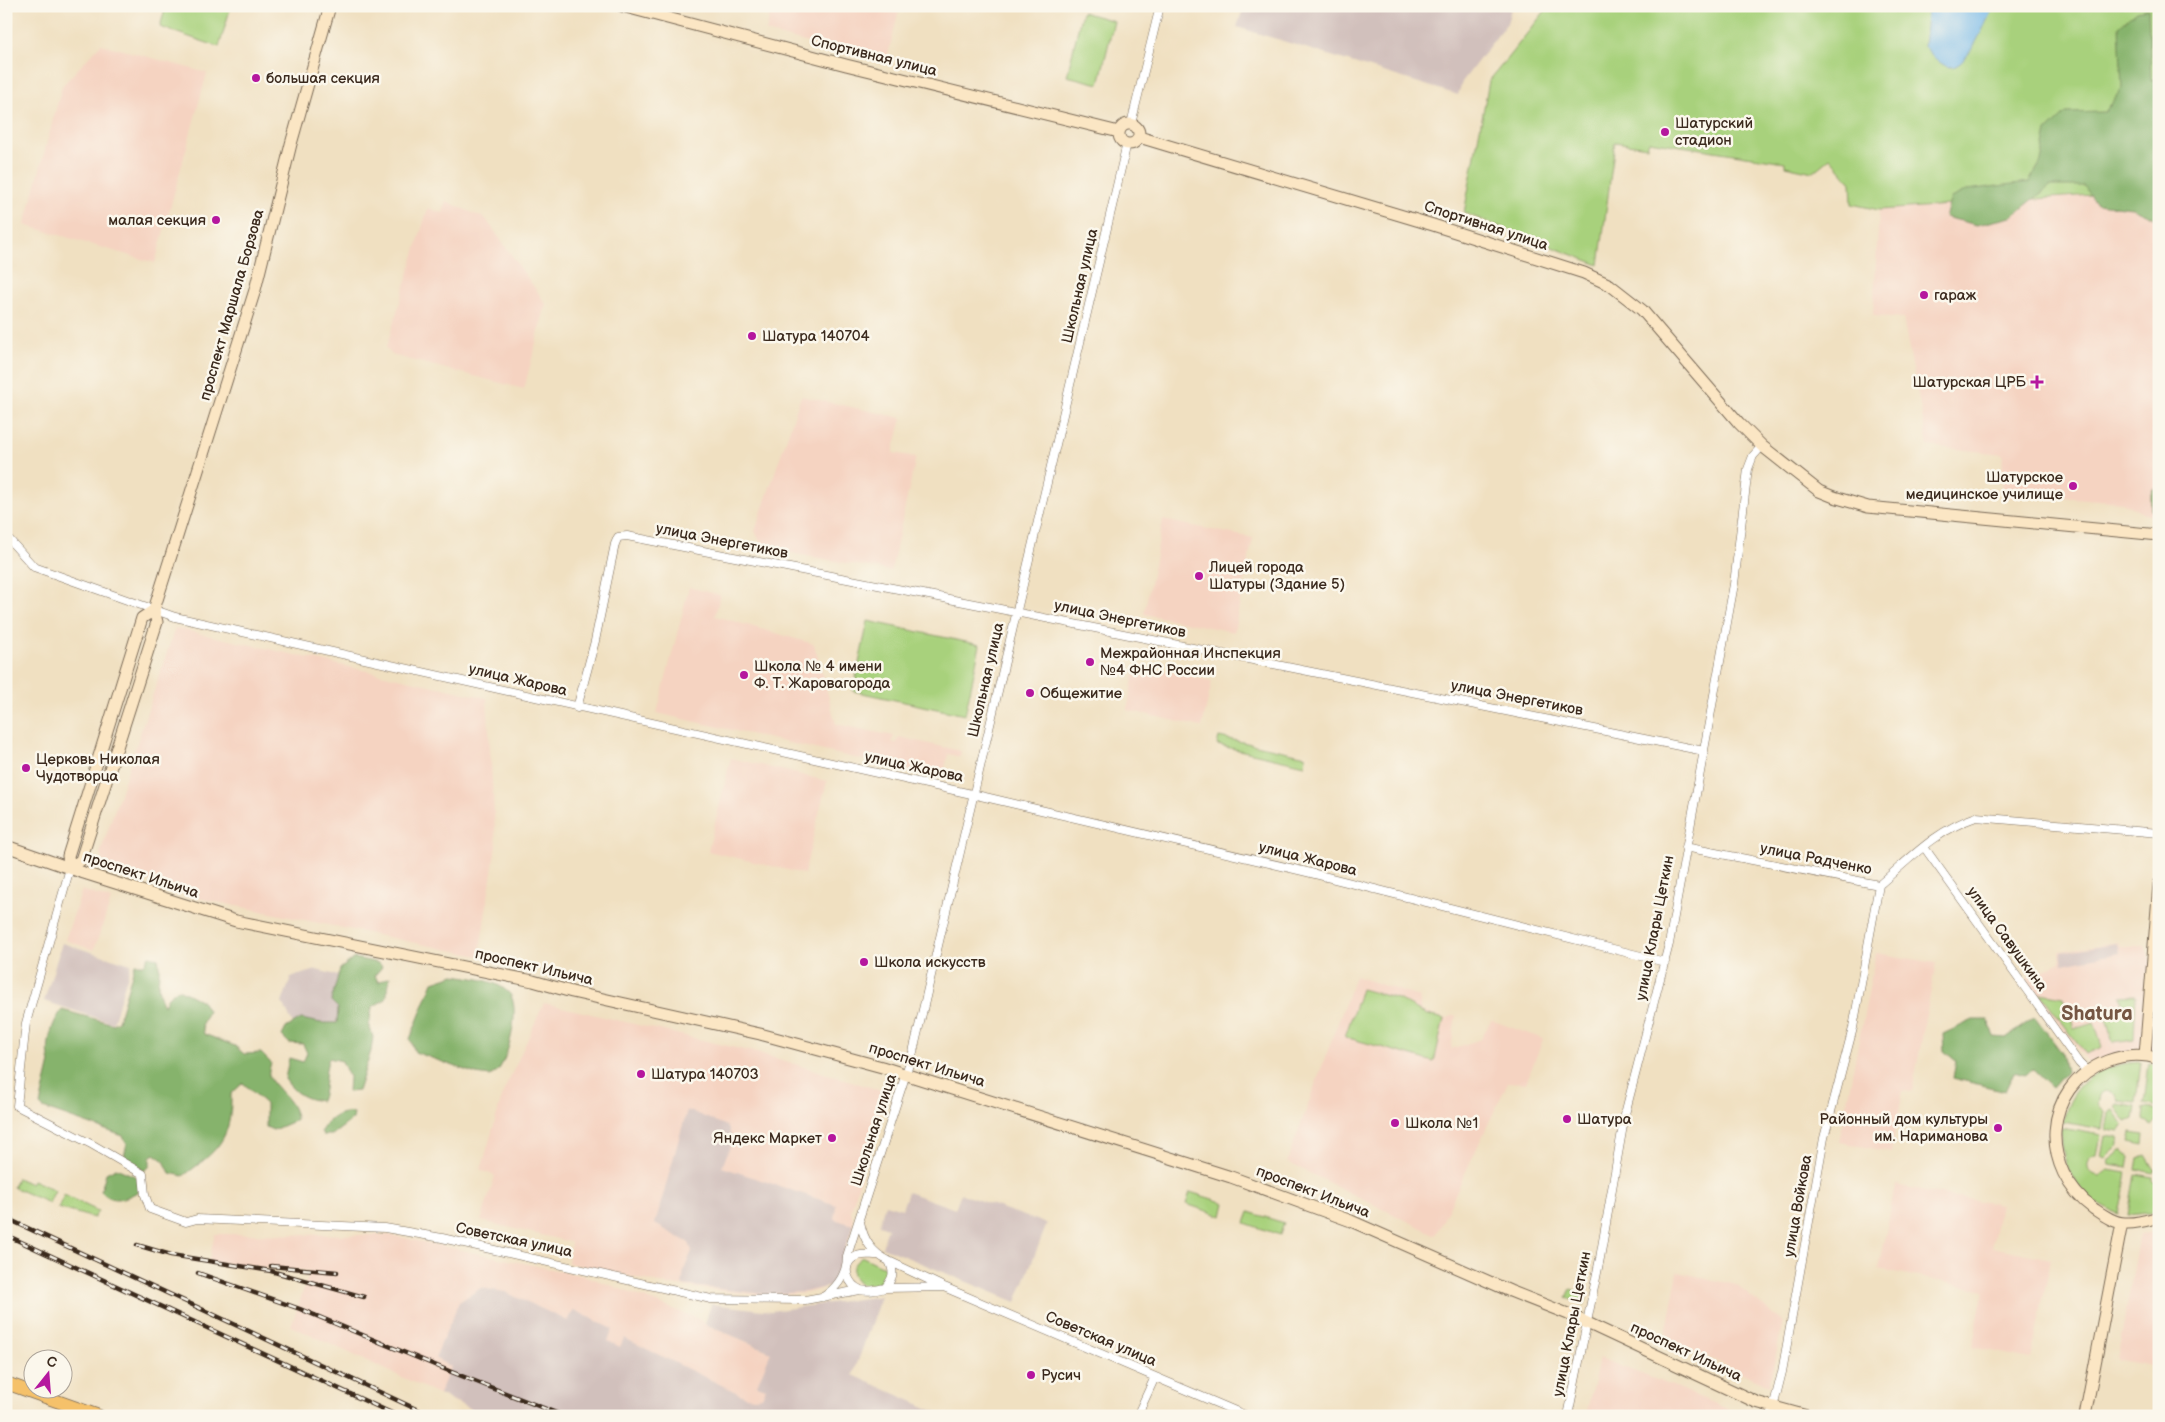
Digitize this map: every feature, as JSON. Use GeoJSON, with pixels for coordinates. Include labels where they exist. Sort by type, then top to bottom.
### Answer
{"type":"FeatureCollection","features":[{"type":"Feature","properties":{"kind":"main road"},"geometry":{"type":"LineString","coordinates":[[6,1383],[99,1416]]}},
{"type":"Feature","properties":{"kind":"street","name":"проспект Маршала Борзова"},"geometry":{"type":"LineString","coordinates":[[70,868],[68,856],[142,618],[154,610],[255,290],[291,144],[330,6]]}},
{"type":"Feature","properties":{"kind":"street","name":"Спортивная улица"},"geometry":{"type":"LineString","coordinates":[[622,6],[846,65],[1119,132]]}},
{"type":"Feature","properties":{"kind":"street"},"geometry":{"type":"LineString","coordinates":[[1131,124],[1160,6]]}},
{"type":"Feature","properties":{"kind":"street"},"geometry":{"type":"LineString","coordinates":[[1126,124],[1131,124],[1139,132],[1139,137],[1132,144],[1122,141],[1119,132],[1126,124]]}},
{"type":"Feature","properties":{"kind":"street","name":"Спортивная улица"},"geometry":{"type":"LineString","coordinates":[[1139,137],[1442,228],[1584,273],[1610,285],[1642,310],[1739,423],[1762,446],[1820,491],[1860,505],[2159,535]]}},
{"type":"Feature","properties":{"kind":"street","name":"Школьная улица"},"geometry":{"type":"LineString","coordinates":[[847,1268],[847,1256],[906,1074],[974,794],[1015,612],[1069,397],[1127,143]]}},
{"type":"Feature","properties":{"kind":"street","name":"улица Клары Цеткин"},"geometry":{"type":"LineString","coordinates":[[1568,1416],[1625,1114],[1665,962],[1734,584],[1748,469],[1753,456],[1762,446]]}},
{"type":"Feature","properties":{"kind":"street","name":"улица Жарова"},"geometry":{"type":"LineString","coordinates":[[6,536],[34,567],[175,616],[577,708],[974,794],[1307,872],[1665,962]]}},
{"type":"Feature","properties":{"kind":"street","name":"улица Энергетиков"},"geometry":{"type":"LineString","coordinates":[[577,708],[618,537],[627,536],[1704,751]]}},
{"type":"Feature","properties":{"kind":"street","name":"улица Радченко"},"geometry":{"type":"LineString","coordinates":[[1686,847],[1879,885],[1952,825],[1976,817],[2159,833]]}},
{"type":"Feature","properties":{"kind":"street","name":"проспект Ильича"},"geometry":{"type":"LineString","coordinates":[[6,846],[236,921],[533,981],[572,992],[760,1034],[906,1074],[1268,1190],[1351,1221],[1510,1291],[1587,1322],[1756,1402],[1772,1412],[1807,1416]]}},
{"type":"Feature","properties":{"kind":"street","name":"улица Савушкина"},"geometry":{"type":"LineString","coordinates":[[1924,847],[2079,1063],[2087,1071]]}},
{"type":"Feature","properties":{"kind":"street","name":"Советская улица"},"geometry":{"type":"LineString","coordinates":[[70,868],[26,1022],[17,1106],[93,1145],[143,1174],[145,1195],[150,1210],[186,1222],[197,1219],[385,1228],[442,1238],[711,1299],[805,1300],[860,1290]]}},
{"type":"Feature","properties":{"kind":"street"},"geometry":{"type":"LineString","coordinates":[[2145,1055],[2159,884]]}},
{"type":"Feature","properties":{"kind":"street","name":"улица Войкова"},"geometry":{"type":"LineString","coordinates":[[1772,1412],[1824,1138],[1853,1028],[1879,885]]}},
{"type":"Feature","properties":{"kind":"street"},"geometry":{"type":"LineString","coordinates":[[2159,1059],[2145,1055],[2115,1058],[2087,1071],[2073,1084],[2061,1104],[2054,1142],[2056,1157],[2068,1182],[2083,1200],[2108,1217],[2122,1223],[2159,1217]]}},
{"type":"Feature","properties":{"kind":"street"},"geometry":{"type":"LineString","coordinates":[[860,1220],[865,1238],[877,1255]]}},
{"type":"Feature","properties":{"kind":"street"},"geometry":{"type":"LineString","coordinates":[[2085,1416],[2122,1223]]}},
{"type":"Feature","properties":{"kind":"street"},"geometry":{"type":"LineString","coordinates":[[823,1297],[832,1290],[852,1258],[856,1256],[865,1254],[877,1255],[889,1261],[893,1270],[892,1278],[885,1288],[869,1291],[860,1290],[848,1278],[847,1268]]}},
{"type":"Feature","properties":{"kind":"street","name":"Советская улица"},"geometry":{"type":"LineString","coordinates":[[889,1261],[944,1287],[1247,1416]]}},
{"type":"Feature","properties":{"kind":"street","name":"Советская улица"},"geometry":{"type":"LineString","coordinates":[[885,1288],[944,1287]]}},
{"type":"Feature","properties":{"kind":"street"},"geometry":{"type":"LineString","coordinates":[[1137,1416],[1155,1377]]}},
{"type":"Feature","properties":{"kind":"shaded area"},"geometry":{"type":"Polygon","coordinates":[[[772,6],[900,6],[886,63],[766,32],[772,6]]]}},
{"type":"Feature","properties":{"kind":"shaded area"},"geometry":{"type":"Polygon","coordinates":[[[1244,6],[1512,6],[1507,23],[1462,82],[1458,95],[1237,27],[1244,6]]]}},
{"type":"Feature","properties":{"kind":"shaded area"},"geometry":{"type":"Polygon","coordinates":[[[101,44],[207,73],[155,263],[25,225],[62,86],[101,44]]]}},
{"type":"Feature","properties":{"kind":"shaded area","name":"Шатурская ЦРБ"},"geometry":{"type":"Polygon","coordinates":[[[2149,191],[2159,199],[2159,516],[2144,514],[2122,502],[2026,494],[2020,498],[2001,496],[2003,454],[1928,446],[1903,318],[1873,316],[1879,210],[2149,191]]]}},
{"type":"Feature","properties":{"kind":"shaded area"},"geometry":{"type":"Polygon","coordinates":[[[446,201],[486,219],[546,304],[524,389],[392,355],[386,348],[428,208],[443,213],[446,201]]]}},
{"type":"Feature","properties":{"kind":"shaded area"},"geometry":{"type":"Polygon","coordinates":[[[801,396],[902,418],[893,453],[916,457],[891,571],[763,548],[755,531],[801,396]]]}},
{"type":"Feature","properties":{"kind":"shaded area","name":"Лицей города Шатуры (Здание 5)"},"geometry":{"type":"Polygon","coordinates":[[[1163,520],[1253,538],[1234,632],[1144,614],[1163,520]]]}},
{"type":"Feature","properties":{"kind":"shaded area","name":"Школа № 4 имени Ф. Т. Жаровагорода"},"geometry":{"type":"Polygon","coordinates":[[[689,587],[720,595],[715,616],[814,644],[836,724],[894,736],[892,742],[897,743],[899,737],[961,751],[960,757],[948,754],[943,778],[657,713],[689,587]]]}},
{"type":"Feature","properties":{"kind":"shaded area"},"geometry":{"type":"Polygon","coordinates":[[[175,628],[487,698],[496,846],[479,956],[198,898],[105,866],[100,854],[175,628]]]}},
{"type":"Feature","properties":{"kind":"shaded area"},"geometry":{"type":"Polygon","coordinates":[[[1136,664],[1212,681],[1202,727],[1127,710],[1136,664]]]}},
{"type":"Feature","properties":{"kind":"shaded area"},"geometry":{"type":"Polygon","coordinates":[[[731,758],[827,781],[804,874],[708,851],[731,758]]]}},
{"type":"Feature","properties":{"kind":"shaded area"},"geometry":{"type":"Polygon","coordinates":[[[82,890],[111,900],[94,950],[65,940],[82,890]]]}},
{"type":"Feature","properties":{"kind":"shaded area"},"geometry":{"type":"Polygon","coordinates":[[[2118,942],[2120,946],[2145,946],[2156,975],[2159,976],[2159,1053],[2145,1050],[2112,1055],[2089,1064],[2025,979],[2061,962],[2060,951],[2118,942]]]}},
{"type":"Feature","properties":{"kind":"shaded area"},"geometry":{"type":"Polygon","coordinates":[[[62,943],[131,964],[113,1023],[44,1001],[62,943]]]}},
{"type":"Feature","properties":{"kind":"shaded area"},"geometry":{"type":"Polygon","coordinates":[[[2117,943],[2119,953],[2063,964],[2061,952],[2117,943]]]}},
{"type":"Feature","properties":{"kind":"shaded area"},"geometry":{"type":"Polygon","coordinates":[[[1876,953],[1936,963],[1912,1092],[1903,1091],[1891,1152],[1839,1142],[1876,953]]]}},
{"type":"Feature","properties":{"kind":"shaded area"},"geometry":{"type":"Polygon","coordinates":[[[317,970],[355,980],[362,1031],[298,1032],[282,1003],[291,977],[317,970]]]}},
{"type":"Feature","properties":{"kind":"shaded area","name":"Школа №1"},"geometry":{"type":"Polygon","coordinates":[[[1355,976],[1419,997],[1422,1011],[1444,1019],[1456,1015],[1451,1049],[1481,1039],[1491,1020],[1543,1039],[1526,1083],[1508,1082],[1436,1235],[1287,1162],[1355,976]]]}},
{"type":"Feature","properties":{"kind":"shaded area"},"geometry":{"type":"Polygon","coordinates":[[[544,1003],[762,1054],[886,1092],[851,1210],[854,1225],[833,1285],[807,1293],[767,1296],[669,1285],[568,1263],[571,1242],[481,1221],[495,1176],[481,1170],[503,1093],[544,1003]]]}},
{"type":"Feature","properties":{"kind":"shaded area"},"geometry":{"type":"Polygon","coordinates":[[[687,1110],[727,1126],[733,1139],[722,1167],[836,1205],[834,1219],[853,1225],[833,1285],[805,1292],[765,1294],[682,1285],[684,1270],[692,1251],[689,1243],[655,1224],[687,1110]]]}},
{"type":"Feature","properties":{"kind":"shaded area"},"geometry":{"type":"Polygon","coordinates":[[[1895,1185],[2000,1205],[1992,1247],[2051,1259],[2031,1359],[1972,1347],[1984,1290],[1879,1269],[1895,1185]]]}},
{"type":"Feature","properties":{"kind":"shaded area"},"geometry":{"type":"Polygon","coordinates":[[[908,1192],[955,1209],[961,1194],[1047,1224],[1016,1302],[882,1247],[888,1228],[879,1225],[885,1204],[902,1209],[908,1192]]]}},
{"type":"Feature","properties":{"kind":"shaded area"},"geometry":{"type":"Polygon","coordinates":[[[2153,1232],[2159,1243],[2159,1368],[2117,1359],[2140,1234],[2153,1232]]]}},
{"type":"Feature","properties":{"kind":"shaded area"},"geometry":{"type":"Polygon","coordinates":[[[215,1234],[390,1235],[589,1277],[699,1319],[705,1324],[771,1352],[758,1385],[766,1388],[773,1400],[486,1416],[291,1326],[310,1271],[208,1263],[215,1234]]]}},
{"type":"Feature","properties":{"kind":"shaded area"},"geometry":{"type":"Polygon","coordinates":[[[1678,1272],[1736,1285],[1783,1322],[1769,1385],[1665,1338],[1678,1272]]]}},
{"type":"Feature","properties":{"kind":"shaded area"},"geometry":{"type":"Polygon","coordinates":[[[481,1288],[505,1292],[568,1321],[574,1310],[613,1329],[608,1341],[620,1347],[624,1338],[746,1397],[755,1398],[762,1397],[766,1388],[757,1385],[771,1352],[705,1324],[711,1304],[771,1311],[881,1296],[853,1375],[945,1416],[486,1416],[439,1394],[451,1367],[435,1358],[459,1302],[481,1288]]]}},
{"type":"Feature","properties":{"kind":"shaded area"},"geometry":{"type":"Polygon","coordinates":[[[1599,1358],[1675,1387],[1744,1416],[1586,1416],[1599,1358]]]}},
{"type":"Feature","properties":{"kind":"green space"},"geometry":{"type":"Polygon","coordinates":[[[166,6],[231,6],[219,47],[160,27],[166,6]]]}},
{"type":"Feature","properties":{"kind":"green space"},"geometry":{"type":"Polygon","coordinates":[[[1549,6],[2159,6],[2159,199],[2149,191],[1879,210],[1852,204],[1851,182],[1830,158],[1813,172],[1785,166],[1785,162],[1649,141],[1647,147],[1615,142],[1599,265],[1464,213],[1489,81],[1549,6]]]}},
{"type":"Feature","properties":{"kind":"green space"},"geometry":{"type":"Polygon","coordinates":[[[2148,9],[2151,80],[2159,78],[2159,220],[2132,208],[2097,204],[2084,186],[2050,186],[2011,217],[1977,225],[1945,217],[1951,198],[1967,190],[2029,182],[2041,162],[2047,131],[2066,113],[2105,112],[2122,88],[2119,26],[2137,11],[2148,9]]]}},
{"type":"Feature","properties":{"kind":"green space"},"geometry":{"type":"Polygon","coordinates":[[[1082,12],[1114,21],[1099,84],[1067,76],[1082,12]]]}},
{"type":"Feature","properties":{"kind":"green space"},"geometry":{"type":"Polygon","coordinates":[[[2153,489],[2159,490],[2158,514],[2151,510],[2151,494],[2153,489]]]}},
{"type":"Feature","properties":{"kind":"green space"},"geometry":{"type":"Polygon","coordinates":[[[868,621],[980,645],[965,715],[853,691],[868,621]]]}},
{"type":"Feature","properties":{"kind":"green space"},"geometry":{"type":"Polygon","coordinates":[[[1219,737],[1306,756],[1305,765],[1217,745],[1219,737]]]}},
{"type":"Feature","properties":{"kind":"green space"},"geometry":{"type":"Polygon","coordinates":[[[149,956],[158,958],[158,987],[164,1005],[168,997],[178,989],[202,1001],[208,1011],[202,1024],[204,1034],[235,1046],[244,1054],[261,1053],[271,1063],[269,1075],[271,1080],[288,1100],[295,1113],[296,1120],[273,1130],[266,1127],[266,1104],[243,1083],[231,1094],[229,1123],[220,1143],[205,1159],[183,1176],[170,1173],[164,1161],[154,1154],[150,1157],[150,1166],[144,1171],[124,1157],[127,1143],[123,1136],[43,1108],[40,1105],[50,1062],[48,1049],[50,1034],[58,1015],[62,1010],[113,1024],[118,1021],[135,964],[144,964],[149,956]]]}},
{"type":"Feature","properties":{"kind":"green space"},"geometry":{"type":"Polygon","coordinates":[[[354,958],[379,963],[382,967],[375,975],[378,982],[390,977],[386,999],[372,1007],[369,1025],[373,1037],[371,1051],[358,1091],[348,1092],[349,1077],[342,1061],[329,1058],[321,1101],[309,1099],[296,1092],[285,1079],[289,1058],[303,1062],[307,1053],[303,1044],[289,1043],[282,1036],[286,1028],[301,1019],[321,1023],[337,1023],[338,1008],[331,1001],[340,969],[354,958]]]}},
{"type":"Feature","properties":{"kind":"green space"},"geometry":{"type":"Polygon","coordinates":[[[454,975],[496,984],[508,992],[512,998],[514,1018],[507,1053],[499,1069],[490,1076],[476,1074],[415,1052],[410,1039],[433,982],[454,975]]]}},
{"type":"Feature","properties":{"kind":"green space"},"geometry":{"type":"Polygon","coordinates":[[[1361,989],[1398,999],[1427,1015],[1444,1019],[1434,1062],[1345,1037],[1361,989]]]}},
{"type":"Feature","properties":{"kind":"green space"},"geometry":{"type":"Polygon","coordinates":[[[2040,993],[2064,997],[2074,1028],[2094,1022],[2102,1047],[2086,1054],[2040,993]]]}},
{"type":"Feature","properties":{"kind":"green space"},"geometry":{"type":"Polygon","coordinates":[[[2136,995],[2134,1040],[2113,1043],[2106,1019],[2126,1013],[2121,996],[2136,995]]]}},
{"type":"Feature","properties":{"kind":"green space"},"geometry":{"type":"Polygon","coordinates":[[[2035,1017],[2062,1053],[2066,1072],[2052,1088],[2033,1070],[2025,1075],[2014,1072],[2005,1091],[1953,1078],[1956,1061],[1944,1051],[1943,1034],[1973,1020],[1988,1020],[1994,1037],[2006,1038],[2035,1017]]]}},
{"type":"Feature","properties":{"kind":"green space"},"geometry":{"type":"Polygon","coordinates":[[[2141,1062],[2136,1103],[2119,1101],[2116,1094],[2107,1090],[2100,1095],[2098,1105],[2105,1111],[2102,1129],[2063,1122],[2073,1096],[2090,1077],[2113,1066],[2141,1062]]]}},
{"type":"Feature","properties":{"kind":"green space"},"geometry":{"type":"Polygon","coordinates":[[[2149,1063],[2159,1066],[2159,1107],[2144,1104],[2149,1063]]]}},
{"type":"Feature","properties":{"kind":"green space"},"geometry":{"type":"Polygon","coordinates":[[[2118,1104],[2136,1107],[2134,1119],[2127,1122],[2116,1107],[2118,1104]]]}},
{"type":"Feature","properties":{"kind":"green space"},"geometry":{"type":"Polygon","coordinates":[[[2144,1108],[2159,1110],[2159,1120],[2152,1126],[2143,1120],[2144,1108]]]}},
{"type":"Feature","properties":{"kind":"green space"},"geometry":{"type":"Polygon","coordinates":[[[2114,1110],[2124,1125],[2119,1132],[2106,1130],[2109,1112],[2114,1110]]]}},
{"type":"Feature","properties":{"kind":"green space"},"geometry":{"type":"Polygon","coordinates":[[[343,1113],[354,1113],[353,1119],[332,1135],[323,1135],[321,1131],[334,1117],[343,1113]]]}},
{"type":"Feature","properties":{"kind":"green space"},"geometry":{"type":"Polygon","coordinates":[[[2062,1128],[2101,1135],[2097,1155],[2091,1158],[2088,1163],[2088,1168],[2092,1174],[2100,1176],[2108,1170],[2127,1173],[2119,1214],[2094,1201],[2075,1182],[2064,1157],[2062,1128]]]}},
{"type":"Feature","properties":{"kind":"green space"},"geometry":{"type":"Polygon","coordinates":[[[2131,1132],[2144,1134],[2143,1145],[2129,1142],[2131,1132]]]}},
{"type":"Feature","properties":{"kind":"green space"},"geometry":{"type":"Polygon","coordinates":[[[2105,1136],[2118,1138],[2119,1146],[2105,1158],[2101,1156],[2105,1136]]]}},
{"type":"Feature","properties":{"kind":"green space"},"geometry":{"type":"Polygon","coordinates":[[[2122,1150],[2130,1157],[2128,1168],[2109,1165],[2108,1161],[2122,1150]]]}},
{"type":"Feature","properties":{"kind":"green space"},"geometry":{"type":"Polygon","coordinates":[[[2146,1155],[2155,1170],[2153,1173],[2136,1169],[2138,1158],[2146,1155]]]}},
{"type":"Feature","properties":{"kind":"green space"},"geometry":{"type":"Polygon","coordinates":[[[116,1168],[139,1178],[141,1182],[139,1191],[129,1196],[115,1199],[110,1198],[101,1191],[106,1173],[116,1168]]]}},
{"type":"Feature","properties":{"kind":"green space"},"geometry":{"type":"Polygon","coordinates":[[[2135,1174],[2153,1177],[2153,1182],[2159,1187],[2159,1212],[2128,1215],[2135,1174]]]}},
{"type":"Feature","properties":{"kind":"green space"},"geometry":{"type":"Polygon","coordinates":[[[17,1178],[31,1184],[33,1180],[55,1190],[49,1203],[13,1187],[17,1178]]]}},
{"type":"Feature","properties":{"kind":"green space"},"geometry":{"type":"Polygon","coordinates":[[[1190,1192],[1225,1203],[1222,1216],[1186,1204],[1190,1192]]]}},
{"type":"Feature","properties":{"kind":"green space"},"geometry":{"type":"Polygon","coordinates":[[[64,1195],[98,1211],[94,1218],[58,1208],[64,1195]]]}},
{"type":"Feature","properties":{"kind":"green space"},"geometry":{"type":"Polygon","coordinates":[[[1249,1212],[1284,1223],[1280,1235],[1245,1223],[1249,1212]]]}},
{"type":"Feature","properties":{"kind":"green space"},"geometry":{"type":"Polygon","coordinates":[[[863,1257],[886,1268],[888,1274],[885,1281],[861,1285],[857,1282],[853,1274],[853,1266],[863,1257]]]}},
{"type":"Feature","properties":{"kind":"green space"},"geometry":{"type":"Polygon","coordinates":[[[1571,1289],[1586,1295],[1584,1305],[1567,1297],[1571,1289]]]}},
{"type":"Feature","properties":{"kind":"water"},"geometry":{"type":"Polygon","coordinates":[[[1928,6],[1994,6],[1970,52],[1964,60],[1951,67],[1939,62],[1924,46],[1928,6]]]}},
{"type":"Feature","properties":{"kind":"railway"},"geometry":{"type":"LineString","coordinates":[[6,1218],[431,1416]]}},
{"type":"Feature","properties":{"kind":"railway"},"geometry":{"type":"LineString","coordinates":[[6,1235],[398,1416]]}},
{"type":"Feature","properties":{"kind":"railway"},"geometry":{"type":"LineString","coordinates":[[137,1245],[171,1255],[271,1271],[364,1297]]}},
{"type":"Feature","properties":{"kind":"railway"},"geometry":{"type":"LineString","coordinates":[[271,1266],[337,1272]]}},
{"type":"Feature","properties":{"kind":"railway"},"geometry":{"type":"LineString","coordinates":[[198,1273],[300,1309],[564,1416]]}},
{"type":"Feature","properties":{"kind":"place","name":"большая секция"},"geometry":{"type":"Point","coordinates":[256,78]}},
{"type":"Feature","properties":{"kind":"place","name":"Шатурский стадион"},"geometry":{"type":"Point","coordinates":[1665,132]}},
{"type":"Feature","properties":{"kind":"place","name":"малая секция"},"geometry":{"type":"Point","coordinates":[216,220]}},
{"type":"Feature","properties":{"kind":"place","name":"гараж"},"geometry":{"type":"Point","coordinates":[1924,295]}},
{"type":"Feature","properties":{"kind":"place","name":"Шатура 140704"},"geometry":{"type":"Point","coordinates":[752,336]}},
{"type":"Feature","properties":{"kind":"place","name":"Шатурская ЦРБ"},"geometry":{"type":"Point","coordinates":[2037,382]}},
{"type":"Feature","properties":{"kind":"place","name":"Шатурское медицинское училище"},"geometry":{"type":"Point","coordinates":[2073,486]}},
{"type":"Feature","properties":{"kind":"place","name":"Лицей города Шатуры (Здание 5)"},"geometry":{"type":"Point","coordinates":[1199,576]}},
{"type":"Feature","properties":{"kind":"place","name":"Межрайонная Инспекция №4 ФНС России"},"geometry":{"type":"Point","coordinates":[1090,662]}},
{"type":"Feature","properties":{"kind":"place","name":"Школа № 4 имени Ф. Т. Жаровагорода"},"geometry":{"type":"Point","coordinates":[744,675]}},
{"type":"Feature","properties":{"kind":"place","name":"Общежитие"},"geometry":{"type":"Point","coordinates":[1030,693]}},
{"type":"Feature","properties":{"kind":"place","name":"Церковь Николая Чудотворца"},"geometry":{"type":"Point","coordinates":[26,768]}},
{"type":"Feature","properties":{"kind":"place","name":"Школа искусств"},"geometry":{"type":"Point","coordinates":[864,962]}},
{"type":"Feature","properties":{"kind":"place","name":"Шатура 140703"},"geometry":{"type":"Point","coordinates":[641,1074]}},
{"type":"Feature","properties":{"kind":"place","name":"Шатура"},"geometry":{"type":"Point","coordinates":[1567,1119]}},
{"type":"Feature","properties":{"kind":"place","name":"Школа №1"},"geometry":{"type":"Point","coordinates":[1395,1123]}},
{"type":"Feature","properties":{"kind":"place","name":"Районный дом культуры им. Нариманова"},"geometry":{"type":"Point","coordinates":[1998,1128]}},
{"type":"Feature","properties":{"kind":"place","name":"Яндекс Маркет"},"geometry":{"type":"Point","coordinates":[832,1138]}},
{"type":"Feature","properties":{"kind":"place","name":"Русич"},"geometry":{"type":"Point","coordinates":[1031,1375]}},
{"type":"Feature","properties":{"kind":"district","name":"Shatura"},"geometry":{"type":"Point","coordinates":[2097,1014]}}]}
